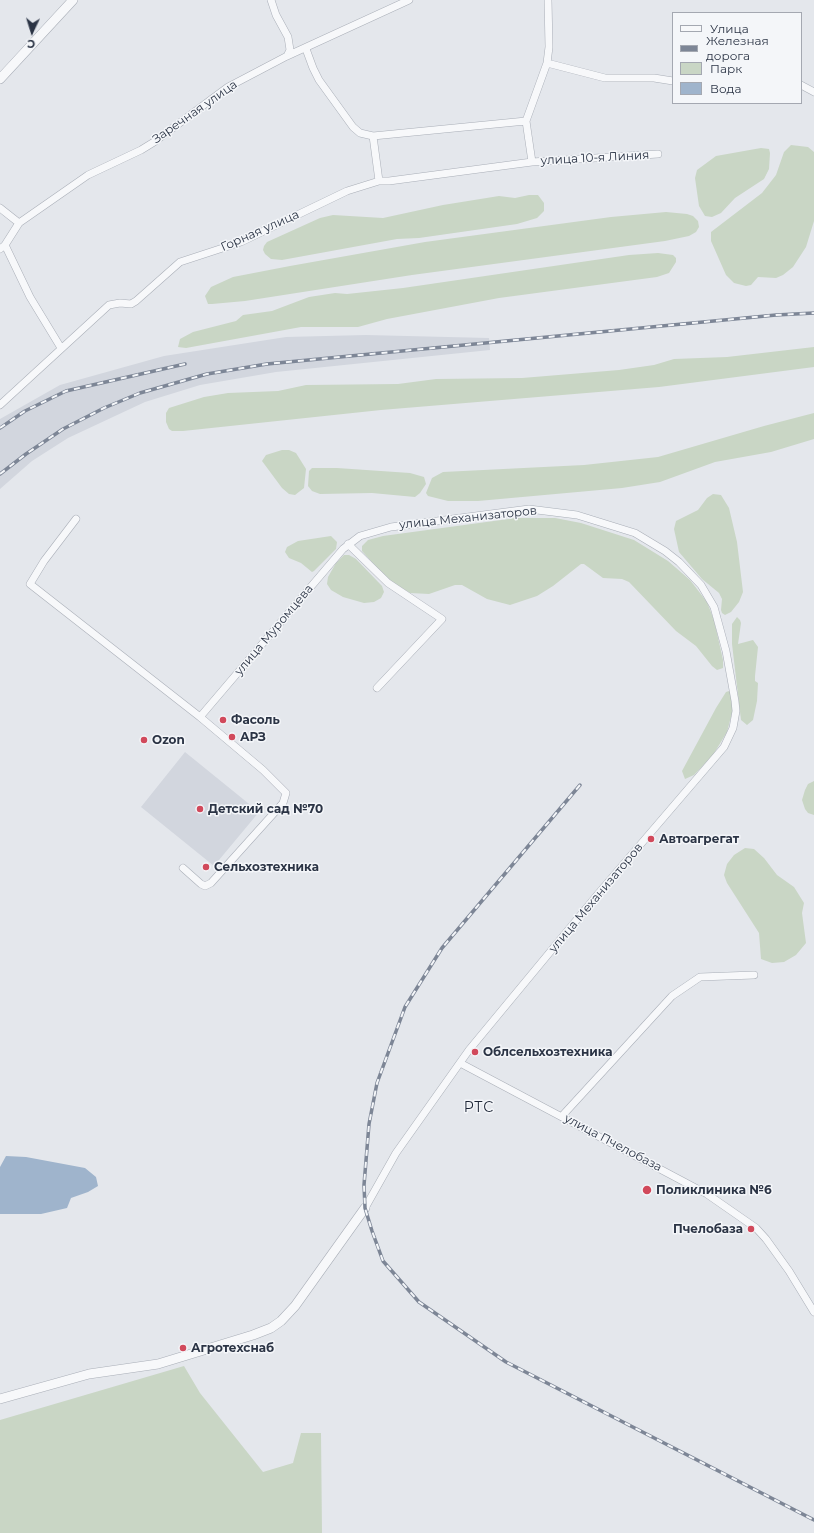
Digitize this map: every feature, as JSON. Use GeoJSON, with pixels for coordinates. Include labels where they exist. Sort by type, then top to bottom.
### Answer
{"type":"FeatureCollection","features":[{"type":"Feature","properties":{"kind":"street"},"geometry":{"type":"LineString","coordinates":[[0,79],[73,0]]}},
{"type":"Feature","properties":{"kind":"street"},"geometry":{"type":"LineString","coordinates":[[271,0],[276,15],[288,37],[290,50],[287,56]]}},
{"type":"Feature","properties":{"kind":"street","name":"Заречная улица"},"geometry":{"type":"LineString","coordinates":[[3,247],[18,223],[88,175],[147,146],[228,87],[287,56],[306,49],[408,0]]}},
{"type":"Feature","properties":{"kind":"street"},"geometry":{"type":"LineString","coordinates":[[532,162],[526,121],[547,63],[549,47],[548,0]]}},
{"type":"Feature","properties":{"kind":"street"},"geometry":{"type":"LineString","coordinates":[[306,49],[319,80],[353,128],[360,133],[373,136],[526,121]]}},
{"type":"Feature","properties":{"kind":"street"},"geometry":{"type":"LineString","coordinates":[[547,63],[609,79],[654,78],[672,81]]}},
{"type":"Feature","properties":{"kind":"street"},"geometry":{"type":"LineString","coordinates":[[802,86],[814,92]]}},
{"type":"Feature","properties":{"kind":"street"},"geometry":{"type":"LineString","coordinates":[[373,136],[379,180]]}},
{"type":"Feature","properties":{"kind":"street","name":"улица 10-я Линия"},"geometry":{"type":"LineString","coordinates":[[532,162],[658,154]]}},
{"type":"Feature","properties":{"kind":"street","name":"Горная улица"},"geometry":{"type":"LineString","coordinates":[[0,405],[109,305],[120,303],[131,304],[136,301],[180,262],[241,242],[347,191],[379,180],[389,181],[532,162]]}},
{"type":"Feature","properties":{"kind":"street"},"geometry":{"type":"LineString","coordinates":[[0,208],[18,223]]}},
{"type":"Feature","properties":{"kind":"street"},"geometry":{"type":"LineString","coordinates":[[3,247],[30,297],[61,348]]}},
{"type":"Feature","properties":{"kind":"street","name":"улица Механизаторов"},"geometry":{"type":"LineString","coordinates":[[348,544],[367,533],[390,527],[529,509],[577,515],[635,533],[665,551],[679,562],[701,585],[714,607],[731,672],[736,711],[733,728],[724,747],[598,894],[460,1063],[396,1153],[365,1208]]}},
{"type":"Feature","properties":{"kind":"street"},"geometry":{"type":"LineString","coordinates":[[76,519],[41,565],[30,584],[200,717],[284,788],[286,793],[286,798],[227,866],[208,885],[201,884],[183,868]]}},
{"type":"Feature","properties":{"kind":"street"},"geometry":{"type":"LineString","coordinates":[[348,544],[388,583],[442,619],[377,688]]}},
{"type":"Feature","properties":{"kind":"street","name":"улица Муромцева"},"geometry":{"type":"LineString","coordinates":[[200,717],[348,544]]}},
{"type":"Feature","properties":{"kind":"street"},"geometry":{"type":"LineString","coordinates":[[562,1116],[672,996],[700,977],[754,975]]}},
{"type":"Feature","properties":{"kind":"street","name":"улица Пчелобаза"},"geometry":{"type":"LineString","coordinates":[[460,1063],[707,1194],[756,1228],[789,1271],[814,1312]]}},
{"type":"Feature","properties":{"kind":"street"},"geometry":{"type":"LineString","coordinates":[[0,1399],[89,1374],[158,1364],[253,1336],[271,1328],[282,1321],[295,1306],[365,1208]]}},
{"type":"Feature","properties":{"kind":"shaded area"},"geometry":{"type":"Polygon","coordinates":[[[366,335],[489,338],[490,350],[276,372],[200,385],[145,402],[68,438],[32,461],[0,489],[0,419],[60,385],[164,356],[286,337],[366,335]]]}},
{"type":"Feature","properties":{"kind":"shaded area","name":"Детский сад №70"},"geometry":{"type":"Polygon","coordinates":[[[185,752],[259,812],[214,866],[141,807],[185,752]]]}},
{"type":"Feature","properties":{"kind":"green space"},"geometry":{"type":"Polygon","coordinates":[[[791,145],[808,147],[814,152],[814,221],[806,247],[793,267],[783,275],[776,278],[758,277],[751,285],[746,286],[734,283],[726,275],[711,241],[711,232],[762,193],[776,175],[784,152],[791,145]]]}},
{"type":"Feature","properties":{"kind":"green space"},"geometry":{"type":"Polygon","coordinates":[[[761,148],[769,149],[770,153],[769,169],[764,179],[735,198],[721,213],[712,217],[705,216],[699,206],[695,178],[697,170],[716,156],[761,148]]]}},
{"type":"Feature","properties":{"kind":"green space"},"geometry":{"type":"Polygon","coordinates":[[[538,195],[544,203],[544,211],[537,218],[517,224],[419,238],[397,239],[282,260],[271,259],[263,250],[267,242],[320,218],[333,215],[383,218],[443,205],[499,196],[515,198],[538,195]]]}},
{"type":"Feature","properties":{"kind":"green space"},"geometry":{"type":"Polygon","coordinates":[[[666,212],[693,216],[698,221],[699,227],[696,232],[689,236],[665,241],[412,275],[245,301],[208,304],[205,296],[211,287],[233,277],[290,266],[425,242],[611,217],[666,212]]]}},
{"type":"Feature","properties":{"kind":"green space"},"geometry":{"type":"Polygon","coordinates":[[[658,253],[673,255],[676,258],[676,262],[669,273],[657,277],[499,298],[387,319],[358,327],[301,327],[186,348],[178,347],[180,339],[193,332],[236,321],[243,315],[272,311],[309,297],[335,293],[347,294],[403,288],[629,255],[658,253]]]}},
{"type":"Feature","properties":{"kind":"green space"},"geometry":{"type":"Polygon","coordinates":[[[814,347],[814,367],[659,387],[381,410],[183,431],[172,431],[169,429],[166,422],[166,413],[169,408],[204,397],[228,393],[278,391],[306,385],[398,384],[436,379],[522,378],[619,370],[654,365],[674,359],[727,357],[814,347]]]}},
{"type":"Feature","properties":{"kind":"green space"},"geometry":{"type":"Polygon","coordinates":[[[814,413],[814,439],[771,452],[715,462],[660,482],[622,488],[478,501],[448,501],[428,496],[426,493],[432,478],[443,472],[584,465],[658,457],[814,413]]]}},
{"type":"Feature","properties":{"kind":"green space"},"geometry":{"type":"Polygon","coordinates":[[[282,450],[289,450],[296,453],[306,469],[304,488],[295,495],[289,494],[282,488],[262,461],[266,455],[282,450]]]}},
{"type":"Feature","properties":{"kind":"green space"},"geometry":{"type":"Polygon","coordinates":[[[312,468],[337,468],[410,473],[424,477],[426,484],[420,493],[415,497],[372,493],[320,494],[312,491],[308,486],[309,471],[312,468]]]}},
{"type":"Feature","properties":{"kind":"green space"},"geometry":{"type":"Polygon","coordinates":[[[713,494],[721,495],[729,508],[737,542],[743,592],[739,602],[731,612],[725,615],[721,610],[722,599],[719,593],[702,579],[679,552],[674,529],[676,521],[698,510],[707,498],[713,494]]]}},
{"type":"Feature","properties":{"kind":"green space"},"geometry":{"type":"Polygon","coordinates":[[[516,518],[555,518],[581,523],[634,540],[668,561],[690,580],[707,602],[714,620],[723,660],[723,668],[717,670],[712,666],[696,646],[676,631],[629,582],[622,579],[603,578],[584,564],[581,564],[553,586],[537,596],[510,605],[487,599],[462,585],[455,585],[429,594],[410,593],[388,580],[362,551],[362,546],[368,540],[383,536],[516,518]]]}},
{"type":"Feature","properties":{"kind":"green space"},"geometry":{"type":"Polygon","coordinates":[[[331,536],[337,542],[336,549],[312,572],[301,563],[289,558],[285,552],[287,547],[298,541],[331,536]]]}},
{"type":"Feature","properties":{"kind":"green space"},"geometry":{"type":"Polygon","coordinates":[[[344,555],[349,555],[356,559],[382,586],[384,592],[381,598],[374,602],[364,603],[343,597],[331,590],[327,584],[328,577],[336,563],[344,555]]]}},
{"type":"Feature","properties":{"kind":"green space"},"geometry":{"type":"Polygon","coordinates":[[[737,617],[741,623],[738,644],[753,640],[758,647],[755,676],[755,681],[758,683],[757,701],[753,720],[747,725],[741,720],[732,644],[732,624],[737,617]]]}},
{"type":"Feature","properties":{"kind":"green space"},"geometry":{"type":"Polygon","coordinates":[[[726,692],[731,692],[733,709],[727,732],[713,755],[694,775],[685,779],[682,771],[716,708],[726,692]]]}},
{"type":"Feature","properties":{"kind":"green space"},"geometry":{"type":"Polygon","coordinates":[[[814,781],[814,815],[808,813],[802,800],[808,784],[814,781]]]}},
{"type":"Feature","properties":{"kind":"green space"},"geometry":{"type":"Polygon","coordinates":[[[745,848],[754,849],[764,858],[777,875],[794,887],[804,903],[802,913],[806,943],[796,955],[784,962],[772,963],[761,959],[759,933],[727,883],[724,875],[727,864],[734,855],[745,848]]]}},
{"type":"Feature","properties":{"kind":"green space"},"geometry":{"type":"Polygon","coordinates":[[[184,1366],[200,1393],[263,1472],[293,1463],[301,1433],[321,1433],[322,1533],[0,1533],[0,1420],[184,1366]]]}},
{"type":"Feature","properties":{"kind":"water"},"geometry":{"type":"Polygon","coordinates":[[[6,1156],[26,1157],[85,1168],[96,1177],[98,1186],[88,1192],[71,1198],[67,1208],[41,1214],[0,1214],[0,1167],[6,1156]]]}},
{"type":"Feature","properties":{"kind":"railway"},"geometry":{"type":"LineString","coordinates":[[0,474],[63,429],[104,408],[140,393],[207,374],[267,364],[776,315],[814,313]]}},
{"type":"Feature","properties":{"kind":"railway"},"geometry":{"type":"LineString","coordinates":[[0,428],[25,411],[66,391],[185,364]]}},
{"type":"Feature","properties":{"kind":"railway"},"geometry":{"type":"LineString","coordinates":[[580,785],[442,948],[405,1007],[377,1083],[369,1124],[364,1185],[365,1208],[372,1231],[383,1261],[419,1302],[506,1362],[814,1520]]}},
{"type":"Feature","properties":{"kind":"place","name":"Фасоль"},"geometry":{"type":"Point","coordinates":[223,720]}},
{"type":"Feature","properties":{"kind":"place","name":"АРЗ"},"geometry":{"type":"Point","coordinates":[232,737]}},
{"type":"Feature","properties":{"kind":"place","name":"Ozon"},"geometry":{"type":"Point","coordinates":[144,740]}},
{"type":"Feature","properties":{"kind":"place","name":"Детский сад №70"},"geometry":{"type":"Point","coordinates":[200,809]}},
{"type":"Feature","properties":{"kind":"place","name":"Автоагрегат"},"geometry":{"type":"Point","coordinates":[651,839]}},
{"type":"Feature","properties":{"kind":"place","name":"Сельхозтехника"},"geometry":{"type":"Point","coordinates":[206,867]}},
{"type":"Feature","properties":{"kind":"place","name":"Облсельхозтехника"},"geometry":{"type":"Point","coordinates":[475,1052]}},
{"type":"Feature","properties":{"kind":"place","name":"Поликлиника №6"},"geometry":{"type":"Point","coordinates":[647,1190]}},
{"type":"Feature","properties":{"kind":"place","name":"Пчелобаза"},"geometry":{"type":"Point","coordinates":[751,1229]}},
{"type":"Feature","properties":{"kind":"place","name":"Агротехснаб"},"geometry":{"type":"Point","coordinates":[183,1348]}},
{"type":"Feature","properties":{"kind":"district","name":"РТС"},"geometry":{"type":"Point","coordinates":[479,1108]}}]}
